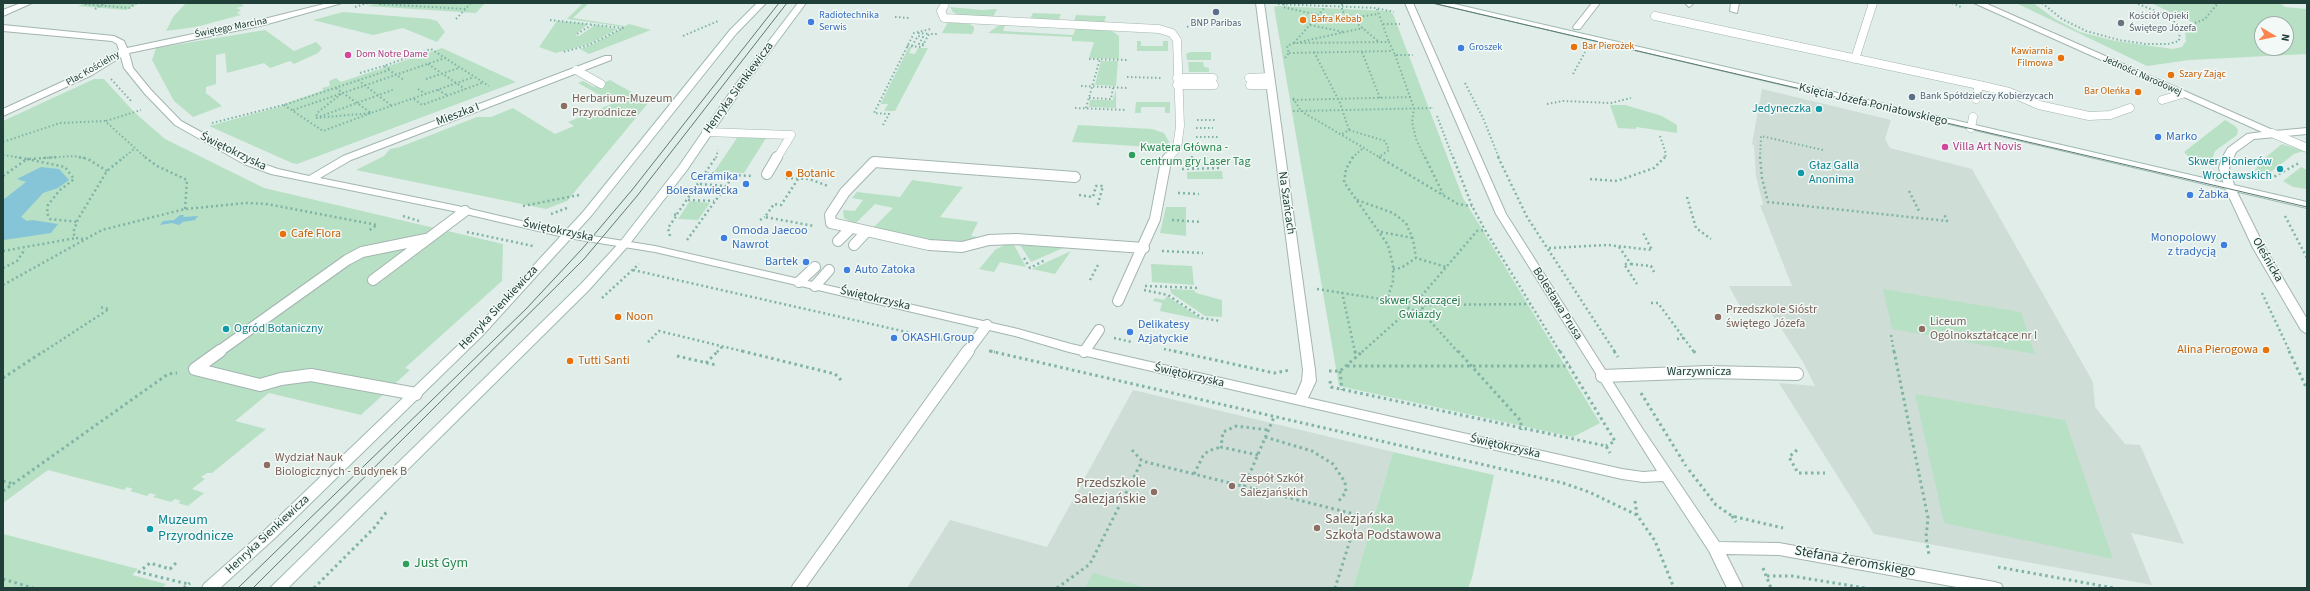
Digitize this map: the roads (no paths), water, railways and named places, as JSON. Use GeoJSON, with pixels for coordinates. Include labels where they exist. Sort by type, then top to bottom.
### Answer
{"type":"FeatureCollection","features":[{"type":"Feature","properties":{"kind":"street"},"geometry":{"type":"LineString","coordinates":[[3,13],[28,3]]}},
{"type":"Feature","properties":{"kind":"street","name":"Świętego Marcina"},"geometry":{"type":"LineString","coordinates":[[124,51],[165,41],[264,22],[338,3]]}},
{"type":"Feature","properties":{"kind":"street","name":"Henryka Sienkiewicza"},"geometry":{"type":"LineString","coordinates":[[210,588],[271,533],[478,333],[568,235],[732,32],[762,3]]}},
{"type":"Feature","properties":{"kind":"street","name":"Henryka Sienkiewicza"},"geometry":{"type":"LineString","coordinates":[[278,588],[585,287],[624,244],[683,168],[706,132],[802,3]]}},
{"type":"Feature","properties":{"kind":"street","name":"Na Szańcach"},"geometry":{"type":"LineString","coordinates":[[1260,3],[1269,81],[1309,370],[1309,381],[1300,401]]}},
{"type":"Feature","properties":{"kind":"street","name":"Bolesława Prusa"},"geometry":{"type":"LineString","coordinates":[[1409,3],[1492,198],[1602,376],[1715,548],[1735,588]]}},
{"type":"Feature","properties":{"kind":"street","name":"Księcia Józefa Poniatowskiego"},"geometry":{"type":"LineString","coordinates":[[1439,3],[1574,31],[1971,128],[2307,205]]}},
{"type":"Feature","properties":{"kind":"street"},"geometry":{"type":"LineString","coordinates":[[1574,31],[1596,3]]}},
{"type":"Feature","properties":{"kind":"street","name":"Jedności Narodowej"},"geometry":{"type":"LineString","coordinates":[[1978,3],[2272,133]]}},
{"type":"Feature","properties":{"kind":"street","name":"Plac Kościelny"},"geometry":{"type":"LineString","coordinates":[[3,28],[114,39],[121,43],[124,51],[89,74],[3,113]]}},
{"type":"Feature","properties":{"kind":"street","name":"Plac Kościelny"},"geometry":{"type":"LineString","coordinates":[[3,36],[18,30]]}},
{"type":"Feature","properties":{"kind":"street","name":"Świętokrzyska"},"geometry":{"type":"LineString","coordinates":[[124,51],[129,68],[148,92],[178,123],[248,162],[275,172],[312,178],[568,235],[624,244],[799,282],[988,325],[1084,352],[1622,474],[1643,478],[1667,476]]}},
{"type":"Feature","properties":{"kind":"street","name":"Mieszka I"},"geometry":{"type":"LineString","coordinates":[[312,178],[347,158],[608,58]]}},
{"type":"Feature","properties":{"kind":"street","name":"Oleśnicka"},"geometry":{"type":"LineString","coordinates":[[2307,131],[2251,136],[2232,150],[2227,158],[2224,168],[2230,188],[2259,248],[2307,330]]}},
{"type":"Feature","properties":{"kind":"street","name":"Stefana Żeromskiego"},"geometry":{"type":"LineString","coordinates":[[1715,548],[1779,549],[1995,588]]}},
{"type":"Feature","properties":{"kind":"lane"},"geometry":{"type":"LineString","coordinates":[[1855,58],[1873,3]]}},
{"type":"Feature","properties":{"kind":"lane"},"geometry":{"type":"LineString","coordinates":[[944,6],[941,11],[944,18],[1159,29],[1172,33],[1176,40],[1180,126],[1177,148],[1166,161],[1155,219],[1129,287],[1118,301]]}},
{"type":"Feature","properties":{"kind":"lane"},"geometry":{"type":"LineString","coordinates":[[1655,16],[1979,85],[2009,92],[2039,105],[2089,116],[2110,115],[2130,108]]}},
{"type":"Feature","properties":{"kind":"lane"},"geometry":{"type":"LineString","coordinates":[[576,70],[601,84]]}},
{"type":"Feature","properties":{"kind":"lane"},"geometry":{"type":"LineString","coordinates":[[1250,81],[1269,81]]}},
{"type":"Feature","properties":{"kind":"lane"},"geometry":{"type":"LineString","coordinates":[[1177,82],[1213,82]]}},
{"type":"Feature","properties":{"kind":"lane"},"geometry":{"type":"LineString","coordinates":[[1976,99],[1979,85]]}},
{"type":"Feature","properties":{"kind":"lane"},"geometry":{"type":"LineString","coordinates":[[2162,100],[2182,94]]}},
{"type":"Feature","properties":{"kind":"lane"},"geometry":{"type":"LineString","coordinates":[[1971,128],[1973,116]]}},
{"type":"Feature","properties":{"kind":"lane"},"geometry":{"type":"LineString","coordinates":[[706,132],[791,135],[767,174]]}},
{"type":"Feature","properties":{"kind":"lane","name":"Jedności Narodowej"},"geometry":{"type":"LineString","coordinates":[[2272,133],[2307,148]]}},
{"type":"Feature","properties":{"kind":"lane"},"geometry":{"type":"LineString","coordinates":[[1075,177],[874,162],[845,192],[830,215],[831,223],[929,245],[962,247],[989,240],[1016,240],[1144,248]]}},
{"type":"Feature","properties":{"kind":"lane"},"geometry":{"type":"LineString","coordinates":[[373,280],[443,226],[465,211]]}},
{"type":"Feature","properties":{"kind":"lane"},"geometry":{"type":"LineString","coordinates":[[838,241],[850,228]]}},
{"type":"Feature","properties":{"kind":"lane"},"geometry":{"type":"LineString","coordinates":[[854,245],[866,232]]}},
{"type":"Feature","properties":{"kind":"lane"},"geometry":{"type":"LineString","coordinates":[[416,394],[311,375],[281,379],[260,385],[195,369],[347,260],[362,252],[426,239]]}},
{"type":"Feature","properties":{"kind":"lane"},"geometry":{"type":"LineString","coordinates":[[799,282],[814,267]]}},
{"type":"Feature","properties":{"kind":"lane"},"geometry":{"type":"LineString","coordinates":[[815,286],[829,270]]}},
{"type":"Feature","properties":{"kind":"lane"},"geometry":{"type":"LineString","coordinates":[[798,588],[988,325]]}},
{"type":"Feature","properties":{"kind":"lane"},"geometry":{"type":"LineString","coordinates":[[1084,352],[1099,330]]}},
{"type":"Feature","properties":{"kind":"lane","name":"Warzywnicza"},"geometry":{"type":"LineString","coordinates":[[1602,376],[1708,372],[1797,374]]}},
{"type":"Feature","properties":{"kind":"water"},"geometry":{"type":"Polygon","coordinates":[[[41,167],[59,169],[69,180],[58,188],[43,193],[21,217],[27,221],[32,220],[58,224],[51,233],[4,240],[3,200],[26,182],[17,179],[41,167]]]}},
{"type":"Feature","properties":{"kind":"water"},"geometry":{"type":"Polygon","coordinates":[[[180,215],[184,215],[183,217],[198,216],[195,220],[183,222],[179,225],[172,223],[160,225],[163,221],[174,220],[180,215]]]}},
{"type":"Feature","properties":{"kind":"tram line"},"geometry":{"type":"LineString","coordinates":[[238,588],[526,309],[582,249],[632,190],[779,3]]}},
{"type":"Feature","properties":{"kind":"tram line"},"geometry":{"type":"LineString","coordinates":[[253,588],[584,259],[637,196],[787,3]]}},
{"type":"Feature","properties":{"kind":"tram line"},"geometry":{"type":"LineString","coordinates":[[1432,3],[2307,207]]}},
{"type":"Feature","properties":{"kind":"place","name":"BNP Paribas"},"geometry":{"type":"Point","coordinates":[1216,12]}},
{"type":"Feature","properties":{"kind":"place","name":"Bafra Kebab"},"geometry":{"type":"Point","coordinates":[1303,20]}},
{"type":"Feature","properties":{"kind":"place","name":"Radiotechnika Serwis"},"geometry":{"type":"Point","coordinates":[811,22]}},
{"type":"Feature","properties":{"kind":"place","name":"Kościół Opieki Świętego Józefa"},"geometry":{"type":"Point","coordinates":[2121,23]}},
{"type":"Feature","properties":{"kind":"place","name":"Bar Pierożek"},"geometry":{"type":"Point","coordinates":[1574,47]}},
{"type":"Feature","properties":{"kind":"place","name":"Groszek"},"geometry":{"type":"Point","coordinates":[1461,48]}},
{"type":"Feature","properties":{"kind":"place","name":"Dom Notre Dame"},"geometry":{"type":"Point","coordinates":[348,55]}},
{"type":"Feature","properties":{"kind":"place","name":"Kawiarnia Filmowa"},"geometry":{"type":"Point","coordinates":[2061,58]}},
{"type":"Feature","properties":{"kind":"place","name":"Szary Zając"},"geometry":{"type":"Point","coordinates":[2171,75]}},
{"type":"Feature","properties":{"kind":"place","name":"Bar Oleńka"},"geometry":{"type":"Point","coordinates":[2138,92]}},
{"type":"Feature","properties":{"kind":"place","name":"Bank Spółdzielczy Kobierzycach"},"geometry":{"type":"Point","coordinates":[1912,97]}},
{"type":"Feature","properties":{"kind":"place","name":"Herbarium-Muzeum Przyrodnicze"},"geometry":{"type":"Point","coordinates":[564,106]}},
{"type":"Feature","properties":{"kind":"place","name":"Jedyneczka"},"geometry":{"type":"Point","coordinates":[1819,109]}},
{"type":"Feature","properties":{"kind":"place","name":"Marko"},"geometry":{"type":"Point","coordinates":[2158,137]}},
{"type":"Feature","properties":{"kind":"place","name":"Villa Art Novis"},"geometry":{"type":"Point","coordinates":[1945,147]}},
{"type":"Feature","properties":{"kind":"place","name":"Kwatera Główna - centrum gry Laser Tag"},"geometry":{"type":"Point","coordinates":[1132,155]}},
{"type":"Feature","properties":{"kind":"place","name":"Skwer Pionierów Wrocławskich"},"geometry":{"type":"Point","coordinates":[2280,169]}},
{"type":"Feature","properties":{"kind":"place","name":"Głaz Galla Anonima"},"geometry":{"type":"Point","coordinates":[1801,173]}},
{"type":"Feature","properties":{"kind":"place","name":"Botanic"},"geometry":{"type":"Point","coordinates":[789,174]}},
{"type":"Feature","properties":{"kind":"place","name":"Ceramika Bolesławiecka"},"geometry":{"type":"Point","coordinates":[746,184]}},
{"type":"Feature","properties":{"kind":"place","name":"Żabka"},"geometry":{"type":"Point","coordinates":[2190,195]}},
{"type":"Feature","properties":{"kind":"place","name":"Cafe Flora"},"geometry":{"type":"Point","coordinates":[283,234]}},
{"type":"Feature","properties":{"kind":"place","name":"Omoda Jaecoo Nawrot"},"geometry":{"type":"Point","coordinates":[724,238]}},
{"type":"Feature","properties":{"kind":"place","name":"Monopolowy z tradycją"},"geometry":{"type":"Point","coordinates":[2224,245]}},
{"type":"Feature","properties":{"kind":"place","name":"Bartek"},"geometry":{"type":"Point","coordinates":[806,262]}},
{"type":"Feature","properties":{"kind":"place","name":"Auto Zatoka"},"geometry":{"type":"Point","coordinates":[847,270]}},
{"type":"Feature","properties":{"kind":"place","name":"Noon"},"geometry":{"type":"Point","coordinates":[618,317]}},
{"type":"Feature","properties":{"kind":"place","name":"Przedszkole Sióstr świętego Józefa"},"geometry":{"type":"Point","coordinates":[1718,317]}},
{"type":"Feature","properties":{"kind":"place","name":"Ogród Botaniczny"},"geometry":{"type":"Point","coordinates":[226,329]}},
{"type":"Feature","properties":{"kind":"place","name":"Liceum Ogólnokształcące nr I"},"geometry":{"type":"Point","coordinates":[1922,329]}},
{"type":"Feature","properties":{"kind":"place","name":"Delikatesy Azjatyckie"},"geometry":{"type":"Point","coordinates":[1130,332]}},
{"type":"Feature","properties":{"kind":"place","name":"OKASHI Group"},"geometry":{"type":"Point","coordinates":[894,338]}},
{"type":"Feature","properties":{"kind":"place","name":"Alina Pierogowa"},"geometry":{"type":"Point","coordinates":[2266,350]}},
{"type":"Feature","properties":{"kind":"place","name":"Tutti Santi"},"geometry":{"type":"Point","coordinates":[570,361]}},
{"type":"Feature","properties":{"kind":"place","name":"Wydział Nauk Biologicznych - Budynek B"},"geometry":{"type":"Point","coordinates":[267,465]}},
{"type":"Feature","properties":{"kind":"place","name":"Zespół Szkół Salezjańskich"},"geometry":{"type":"Point","coordinates":[1232,486]}},
{"type":"Feature","properties":{"kind":"place","name":"Przedszkole Salezjańskie"},"geometry":{"type":"Point","coordinates":[1154,492]}},
{"type":"Feature","properties":{"kind":"place","name":"Salezjańska Szkoła Podstawowa"},"geometry":{"type":"Point","coordinates":[1317,528]}},
{"type":"Feature","properties":{"kind":"place","name":"Muzeum Przyrodnicze"},"geometry":{"type":"Point","coordinates":[150,529]}},
{"type":"Feature","properties":{"kind":"place","name":"Just Gym"},"geometry":{"type":"Point","coordinates":[406,564]}},
{"type":"Feature","properties":{"kind":"park label","name":"skwer Skaczącej Gwiazdy"},"geometry":{"type":"Point","coordinates":[1420,308]}}]}
